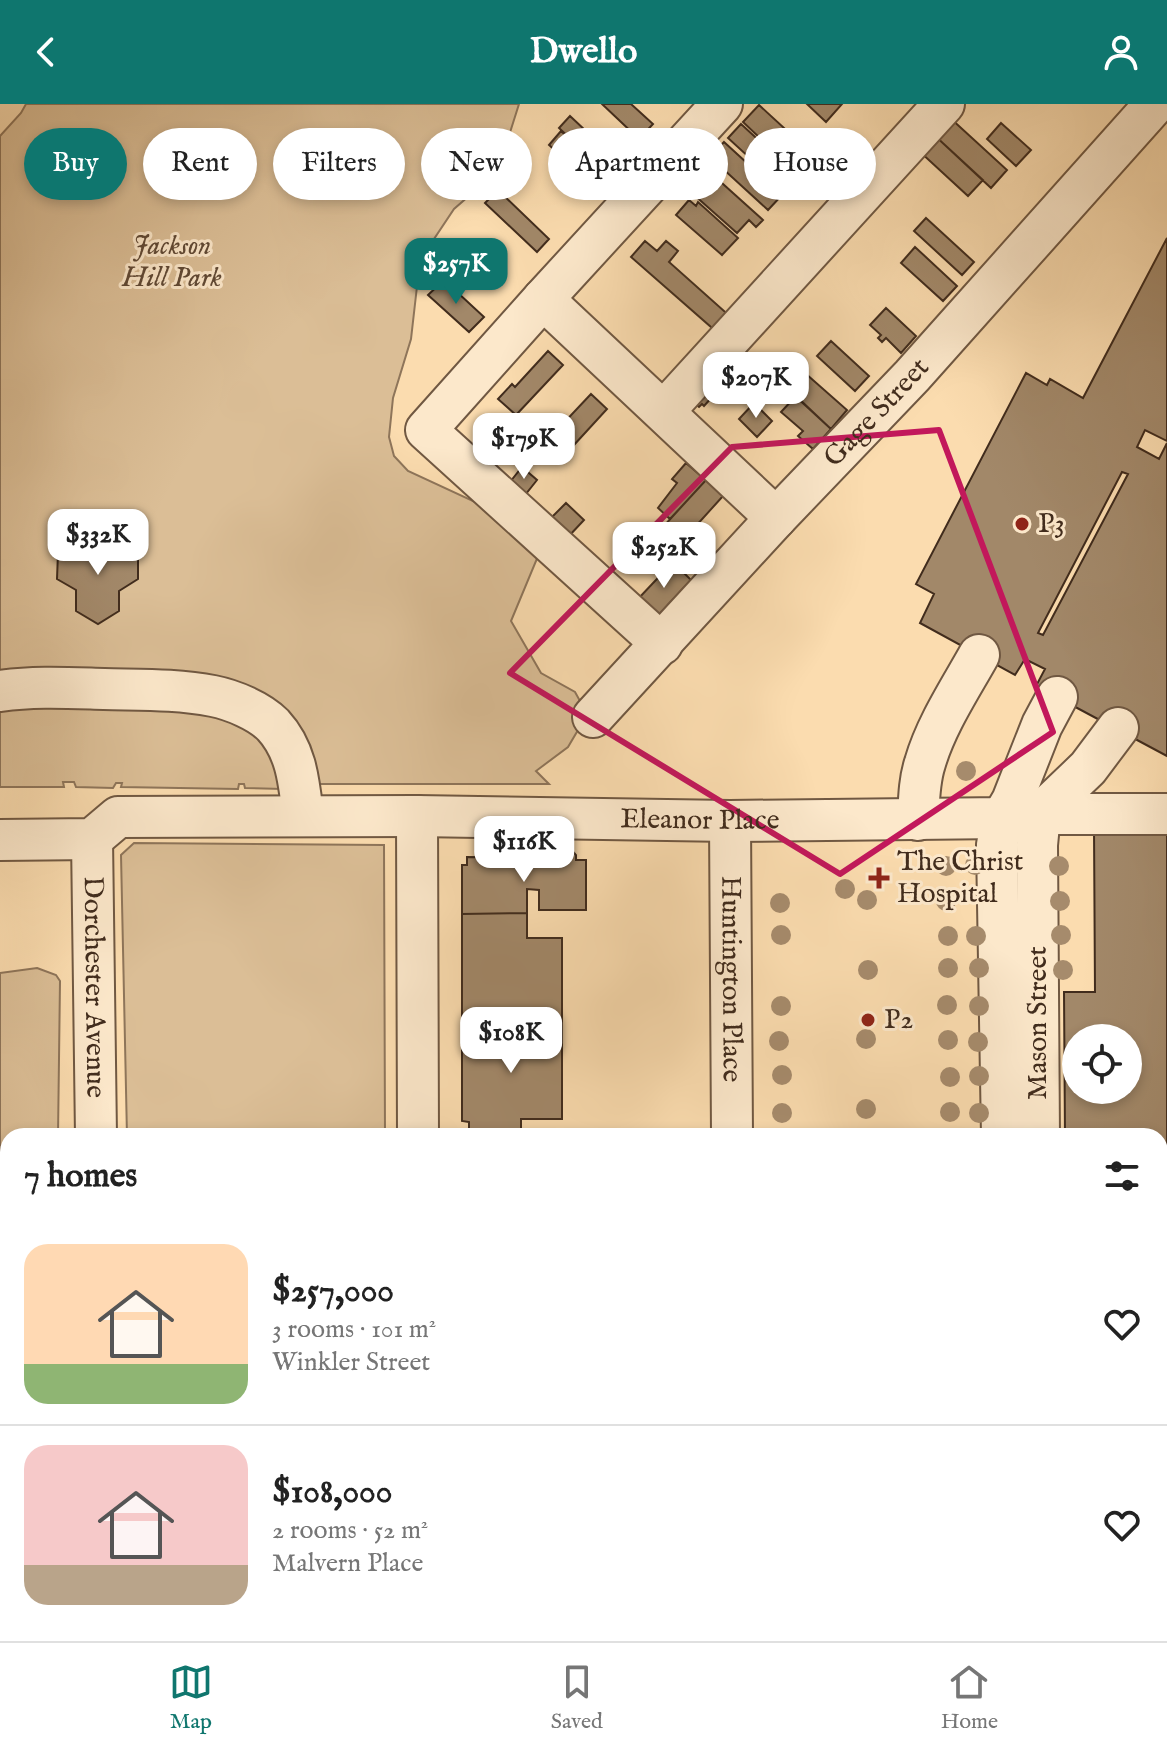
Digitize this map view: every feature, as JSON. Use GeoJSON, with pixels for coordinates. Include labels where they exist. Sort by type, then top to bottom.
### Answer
{"type":"FeatureCollection","features":[{"type":"Feature","properties":{"kind":"street"},"geometry":{"type":"LineString","coordinates":[[662,644],[426,430],[722,104]]}},
{"type":"Feature","properties":{"kind":"street"},"geometry":{"type":"LineString","coordinates":[[664,411],[944,104]]}},
{"type":"Feature","properties":{"kind":"street","name":"Gage Street"},"geometry":{"type":"LineString","coordinates":[[593,717],[912,376],[1155,104]]}},
{"type":"Feature","properties":{"kind":"street"},"geometry":{"type":"LineString","coordinates":[[543,299],[776,518]]}},
{"type":"Feature","properties":{"kind":"street"},"geometry":{"type":"LineString","coordinates":[[918,820],[925,762],[941,723],[979,655]]}},
{"type":"Feature","properties":{"kind":"street"},"geometry":{"type":"LineString","coordinates":[[0,691],[26,688],[171,691],[216,697],[248,708],[271,723],[288,744],[298,776],[303,816]]}},
{"type":"Feature","properties":{"kind":"street"},"geometry":{"type":"LineString","coordinates":[[1057,697],[1042,725],[1012,801],[1021,816],[1088,768],[1118,728]]}},
{"type":"Feature","properties":{"kind":"street","name":"Eleanor Place"},"geometry":{"type":"LineString","coordinates":[[92,839],[118,817],[417,816],[730,821],[1167,814]]}},
{"type":"Feature","properties":{"kind":"street"},"geometry":{"type":"LineString","coordinates":[[417,816],[418,1128]]}},
{"type":"Feature","properties":{"kind":"street","name":"Mason Street"},"geometry":{"type":"LineString","coordinates":[[1002,1128],[997,845],[1021,816],[1037,845],[1039,1128]]}},
{"type":"Feature","properties":{"kind":"street","name":"Huntington Place"},"geometry":{"type":"LineString","coordinates":[[730,821],[732,1128]]}},
{"type":"Feature","properties":{"kind":"street"},"geometry":{"type":"LineString","coordinates":[[0,840],[92,839]]}},
{"type":"Feature","properties":{"kind":"street","name":"Dorchester Avenue"},"geometry":{"type":"LineString","coordinates":[[92,839],[82,1031],[95,1128]]}},
{"type":"Feature","properties":{"kind":"highlighted area"},"geometry":{"type":"Polygon","coordinates":[[[939,430],[1053,732],[840,874],[510,673],[732,447],[939,430]]]}},
{"type":"Feature","properties":{"kind":"green space","name":"Jackson Hill Park"},"geometry":{"type":"Polygon","coordinates":[[[26,104],[519,104],[511,128],[421,128],[421,200],[464,200],[454,209],[420,260],[411,339],[393,398],[389,437],[394,456],[408,471],[514,520],[541,549],[511,621],[541,673],[575,692],[585,710],[568,747],[536,771],[549,784],[284,784],[283,789],[245,788],[244,784],[239,784],[238,789],[121,787],[122,783],[116,783],[113,788],[76,787],[74,782],[63,782],[64,787],[0,787],[0,136],[26,104]]]}},
{"type":"Feature","properties":{"kind":"green space"},"geometry":{"type":"Polygon","coordinates":[[[134,843],[384,845],[385,1128],[127,1128],[121,855],[134,843]]]}},
{"type":"Feature","properties":{"kind":"green space"},"geometry":{"type":"Polygon","coordinates":[[[37,968],[56,975],[60,981],[58,1128],[0,1128],[0,973],[37,968]]]}},
{"type":"Feature","properties":{"kind":"building"},"geometry":{"type":"Polygon","coordinates":[[[602,104],[631,104],[653,124],[649,128],[627,128],[602,104]]]}},
{"type":"Feature","properties":{"kind":"building"},"geometry":{"type":"Polygon","coordinates":[[[807,104],[842,104],[826,122],[807,104]]]}},
{"type":"Feature","properties":{"kind":"building"},"geometry":{"type":"Polygon","coordinates":[[[759,105],[784,128],[749,128],[743,122],[759,105]]]}},
{"type":"Feature","properties":{"kind":"building"},"geometry":{"type":"Polygon","coordinates":[[[570,116],[583,128],[559,128],[570,116]]]}},
{"type":"Feature","properties":{"kind":"building"},"geometry":{"type":"Polygon","coordinates":[[[948,116],[1007,170],[991,188],[933,134],[948,116]]]}},
{"type":"Feature","properties":{"kind":"building"},"geometry":{"type":"Polygon","coordinates":[[[1001,123],[1031,150],[1016,166],[987,139],[1001,123]]]}},
{"type":"Feature","properties":{"kind":"building"},"geometry":{"type":"Polygon","coordinates":[[[741,124],[745,128],[744,153],[728,138],[741,124]]]}},
{"type":"Feature","properties":{"kind":"building"},"geometry":{"type":"Polygon","coordinates":[[[933,134],[983,180],[968,196],[919,151],[933,134]]]}},
{"type":"Feature","properties":{"kind":"building"},"geometry":{"type":"Polygon","coordinates":[[[728,146],[744,160],[744,188],[728,173],[728,146]]]}},
{"type":"Feature","properties":{"kind":"building"},"geometry":{"type":"Polygon","coordinates":[[[728,188],[763,220],[756,227],[749,220],[737,233],[700,200],[728,200],[728,188]]]}},
{"type":"Feature","properties":{"kind":"building"},"geometry":{"type":"Polygon","coordinates":[[[488,200],[508,200],[549,239],[537,252],[485,203],[488,200]]]}},
{"type":"Feature","properties":{"kind":"building"},"geometry":{"type":"Polygon","coordinates":[[[689,200],[696,206],[698,202],[738,238],[722,255],[676,215],[689,200]]]}},
{"type":"Feature","properties":{"kind":"building"},"geometry":{"type":"Polygon","coordinates":[[[757,200],[777,200],[768,210],[757,200]]]}},
{"type":"Feature","properties":{"kind":"building"},"geometry":{"type":"Polygon","coordinates":[[[926,218],[974,262],[962,275],[914,231],[926,218]]]}},
{"type":"Feature","properties":{"kind":"building","name":"P3"},"geometry":{"type":"Polygon","coordinates":[[[1167,238],[1167,441],[1145,430],[1137,447],[1159,459],[1167,443],[1167,756],[1036,686],[1045,669],[1025,659],[1015,675],[920,623],[934,594],[916,584],[1026,373],[1047,385],[1050,379],[1083,398],[1167,238]],[[1122,472],[1038,633],[1043,635],[1128,474],[1122,472]]]}},
{"type":"Feature","properties":{"kind":"building"},"geometry":{"type":"Polygon","coordinates":[[[645,241],[657,251],[666,241],[678,251],[669,262],[733,319],[719,334],[631,257],[645,241]]]}},
{"type":"Feature","properties":{"kind":"building"},"geometry":{"type":"Polygon","coordinates":[[[915,247],[957,286],[943,301],[901,263],[915,247]]]}},
{"type":"Feature","properties":{"kind":"building"},"geometry":{"type":"Polygon","coordinates":[[[444,280],[484,317],[469,332],[428,295],[444,280]]]}},
{"type":"Feature","properties":{"kind":"building"},"geometry":{"type":"Polygon","coordinates":[[[886,308],[916,336],[901,353],[886,338],[882,342],[878,338],[881,335],[870,325],[886,308]]]}},
{"type":"Feature","properties":{"kind":"building"},"geometry":{"type":"Polygon","coordinates":[[[831,341],[869,376],[855,391],[817,356],[831,341]]]}},
{"type":"Feature","properties":{"kind":"building"},"geometry":{"type":"Polygon","coordinates":[[[548,351],[563,365],[516,415],[498,399],[512,384],[515,387],[548,351]]]}},
{"type":"Feature","properties":{"kind":"building"},"geometry":{"type":"Polygon","coordinates":[[[797,366],[847,410],[831,429],[781,383],[797,366]]]}},
{"type":"Feature","properties":{"kind":"building"},"geometry":{"type":"Polygon","coordinates":[[[716,367],[735,385],[719,402],[713,396],[699,407],[691,400],[716,367]]]}},
{"type":"Feature","properties":{"kind":"building"},"geometry":{"type":"Polygon","coordinates":[[[591,394],[607,409],[562,458],[543,441],[591,394]]]}},
{"type":"Feature","properties":{"kind":"building"},"geometry":{"type":"Polygon","coordinates":[[[796,396],[831,429],[813,449],[798,436],[803,431],[781,412],[796,396]]]}},
{"type":"Feature","properties":{"kind":"building"},"geometry":{"type":"Polygon","coordinates":[[[754,403],[772,421],[757,437],[739,419],[754,403]]]}},
{"type":"Feature","properties":{"kind":"building"},"geometry":{"type":"Polygon","coordinates":[[[686,463],[706,480],[670,519],[658,508],[677,483],[672,479],[686,463]]]}},
{"type":"Feature","properties":{"kind":"building"},"geometry":{"type":"Polygon","coordinates":[[[522,467],[537,480],[525,495],[510,482],[522,467]]]}},
{"type":"Feature","properties":{"kind":"building"},"geometry":{"type":"Polygon","coordinates":[[[706,480],[723,496],[669,553],[652,539],[706,480]]]}},
{"type":"Feature","properties":{"kind":"building"},"geometry":{"type":"Polygon","coordinates":[[[566,503],[584,520],[568,537],[549,520],[566,503]]]}},
{"type":"Feature","properties":{"kind":"building"},"geometry":{"type":"Polygon","coordinates":[[[115,540],[138,554],[138,579],[119,591],[119,611],[98,624],[76,611],[76,590],[57,579],[58,553],[79,541],[97,552],[115,540]]]}},
{"type":"Feature","properties":{"kind":"building"},"geometry":{"type":"Polygon","coordinates":[[[673,562],[691,580],[656,618],[637,600],[673,562]]]}},
{"type":"Feature","properties":{"kind":"building"},"geometry":{"type":"Polygon","coordinates":[[[1167,827],[1167,1128],[1065,1128],[1065,1104],[1142,1104],[1142,1024],[1064,1024],[1064,992],[1095,992],[1094,828],[1167,827]]]}},
{"type":"Feature","properties":{"kind":"building"},"geometry":{"type":"Polygon","coordinates":[[[561,848],[570,848],[576,860],[586,860],[586,910],[539,910],[539,890],[527,889],[527,913],[462,914],[462,865],[467,865],[467,857],[553,858],[561,848]]]}},
{"type":"Feature","properties":{"kind":"building"},"geometry":{"type":"Polygon","coordinates":[[[527,913],[527,938],[562,938],[562,1020],[462,1021],[462,914],[527,913]]]}},
{"type":"Feature","properties":{"kind":"building"},"geometry":{"type":"Polygon","coordinates":[[[562,1020],[562,1119],[521,1119],[521,1128],[469,1128],[469,1122],[462,1121],[462,1021],[562,1020]]]}},
{"type":"Feature","properties":{"kind":"place","name":"P3"},"geometry":{"type":"Point","coordinates":[1022,524]}},
{"type":"Feature","properties":{"kind":"place","name":"The Christ Hospital"},"geometry":{"type":"Point","coordinates":[879,878]}},
{"type":"Feature","properties":{"kind":"place","name":"P2"},"geometry":{"type":"Point","coordinates":[868,1020]}}]}
